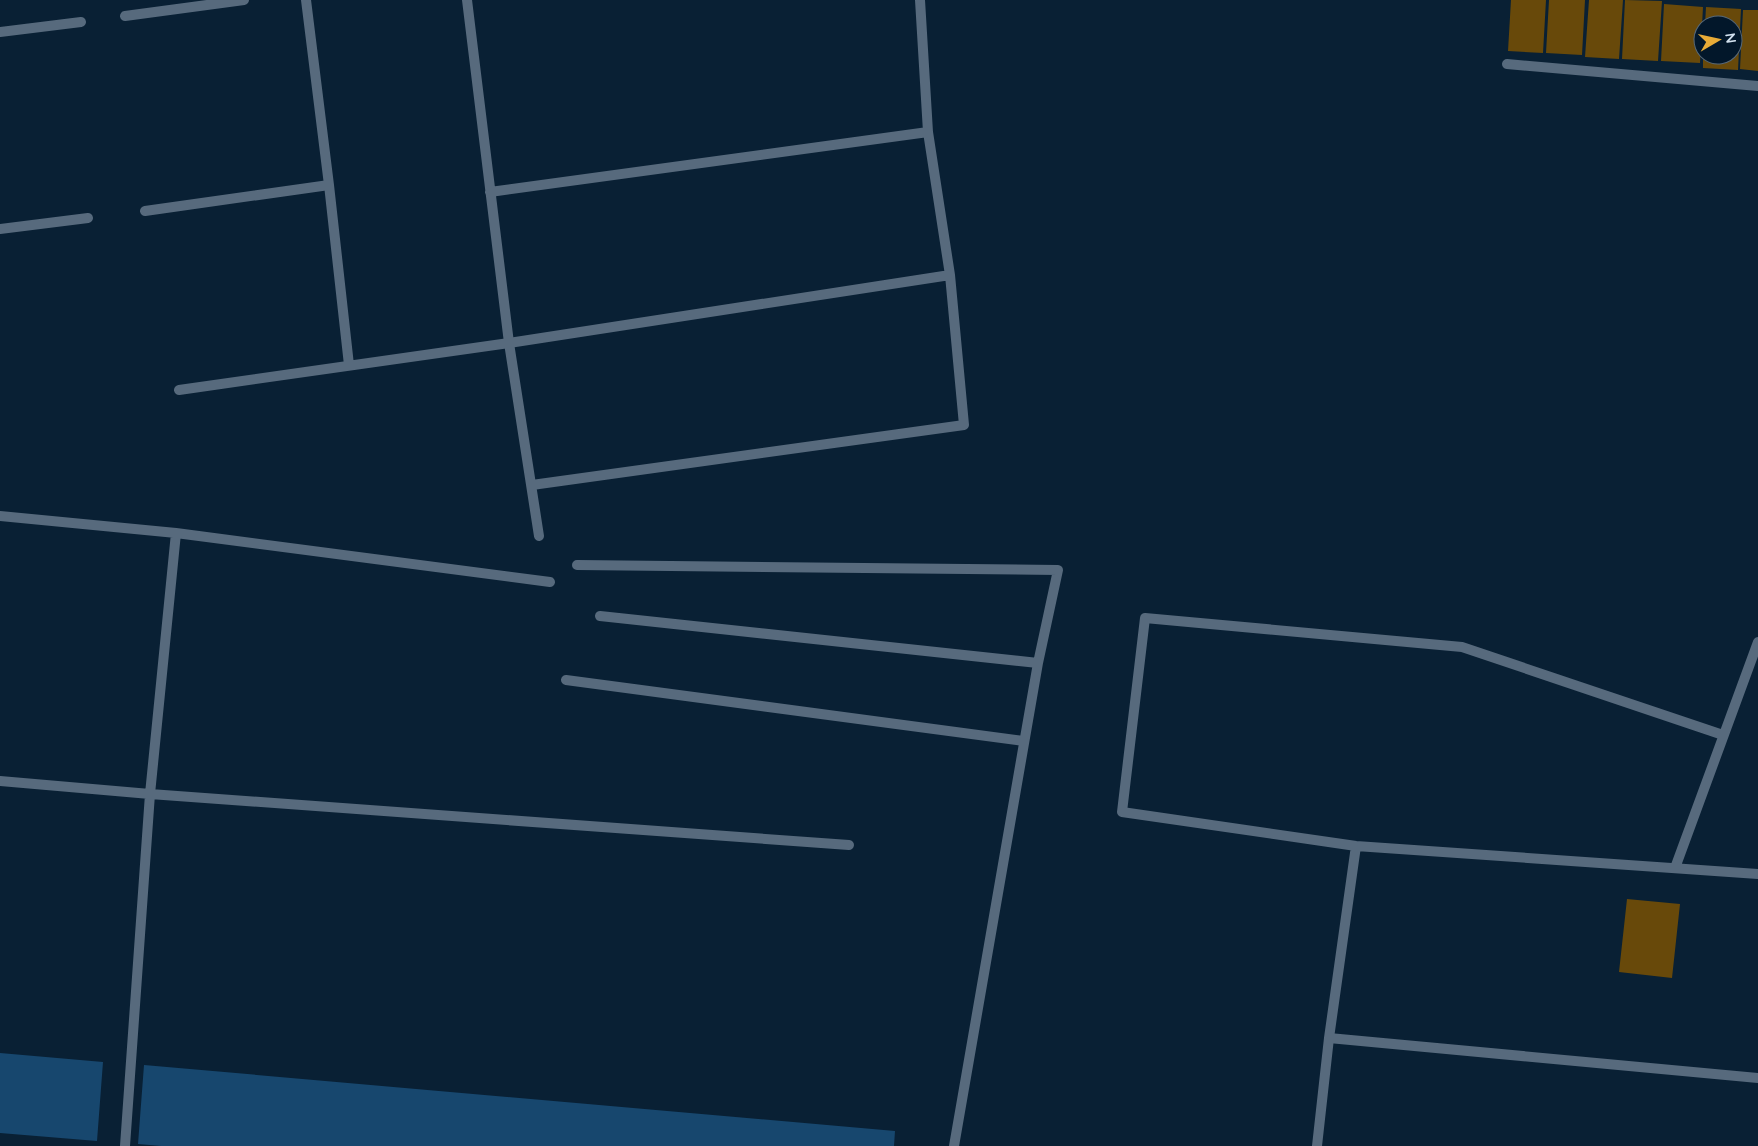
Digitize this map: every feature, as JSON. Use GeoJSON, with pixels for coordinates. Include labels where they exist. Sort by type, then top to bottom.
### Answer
{"type":"FeatureCollection","features":[{"type":"Feature","properties":{"kind":"street"},"geometry":{"type":"LineString","coordinates":[[125,16],[244,0]]}},
{"type":"Feature","properties":{"kind":"street"},"geometry":{"type":"LineString","coordinates":[[306,0],[329,185],[348,365]]}},
{"type":"Feature","properties":{"kind":"street"},"geometry":{"type":"LineString","coordinates":[[467,0],[509,343],[539,536]]}},
{"type":"Feature","properties":{"kind":"street"},"geometry":{"type":"LineString","coordinates":[[532,485],[964,425],[950,275],[928,132],[920,0]]}},
{"type":"Feature","properties":{"kind":"street"},"geometry":{"type":"LineString","coordinates":[[0,32],[81,22]]}},
{"type":"Feature","properties":{"kind":"street"},"geometry":{"type":"LineString","coordinates":[[1507,64],[1758,86]]}},
{"type":"Feature","properties":{"kind":"street"},"geometry":{"type":"LineString","coordinates":[[490,192],[928,132]]}},
{"type":"Feature","properties":{"kind":"street"},"geometry":{"type":"LineString","coordinates":[[145,211],[329,185]]}},
{"type":"Feature","properties":{"kind":"street"},"geometry":{"type":"LineString","coordinates":[[0,229],[88,218]]}},
{"type":"Feature","properties":{"kind":"street"},"geometry":{"type":"LineString","coordinates":[[179,390],[509,343],[950,275]]}},
{"type":"Feature","properties":{"kind":"street"},"geometry":{"type":"LineString","coordinates":[[0,516],[176,533],[550,582]]}},
{"type":"Feature","properties":{"kind":"street"},"geometry":{"type":"LineString","coordinates":[[125,1146],[150,794],[176,533]]}},
{"type":"Feature","properties":{"kind":"street"},"geometry":{"type":"LineString","coordinates":[[577,565],[1058,570],[1038,663],[954,1146]]}},
{"type":"Feature","properties":{"kind":"street"},"geometry":{"type":"LineString","coordinates":[[600,616],[1038,663]]}},
{"type":"Feature","properties":{"kind":"street"},"geometry":{"type":"LineString","coordinates":[[1723,734],[1462,647],[1144,618],[1122,812],[1356,846],[1758,874]]}},
{"type":"Feature","properties":{"kind":"street"},"geometry":{"type":"LineString","coordinates":[[1675,868],[1758,642]]}},
{"type":"Feature","properties":{"kind":"street"},"geometry":{"type":"LineString","coordinates":[[566,680],[1024,741]]}},
{"type":"Feature","properties":{"kind":"street"},"geometry":{"type":"LineString","coordinates":[[0,781],[150,794],[849,845]]}},
{"type":"Feature","properties":{"kind":"street"},"geometry":{"type":"LineString","coordinates":[[1317,1146],[1329,1038],[1356,846]]}},
{"type":"Feature","properties":{"kind":"street"},"geometry":{"type":"LineString","coordinates":[[1329,1038],[1758,1078]]}},
{"type":"Feature","properties":{"kind":"shaded area"},"geometry":{"type":"Polygon","coordinates":[[[0,1053],[103,1062],[97,1141],[0,1133],[0,1053]]]}},
{"type":"Feature","properties":{"kind":"shaded area"},"geometry":{"type":"Polygon","coordinates":[[[144,1065],[895,1131],[894,1146],[161,1146],[138,1144],[144,1065]]]}},
{"type":"Feature","properties":{"kind":"building"},"geometry":{"type":"Polygon","coordinates":[[[1511,0],[1546,0],[1543,53],[1508,51],[1511,0]]]}},
{"type":"Feature","properties":{"kind":"building"},"geometry":{"type":"Polygon","coordinates":[[[1549,0],[1585,0],[1582,55],[1546,53],[1549,0]]]}},
{"type":"Feature","properties":{"kind":"building"},"geometry":{"type":"Polygon","coordinates":[[[1589,0],[1623,0],[1619,59],[1585,57],[1589,0]]]}},
{"type":"Feature","properties":{"kind":"building"},"geometry":{"type":"Polygon","coordinates":[[[1625,0],[1662,1],[1658,61],[1622,59],[1625,0]]]}},
{"type":"Feature","properties":{"kind":"building"},"geometry":{"type":"Polygon","coordinates":[[[1664,4],[1703,7],[1703,15],[1693,15],[1693,63],[1661,61],[1664,4]]]}},
{"type":"Feature","properties":{"kind":"building"},"geometry":{"type":"Polygon","coordinates":[[[1706,7],[1741,9],[1741,15],[1706,15],[1706,7]]]}},
{"type":"Feature","properties":{"kind":"building"},"geometry":{"type":"Polygon","coordinates":[[[1743,10],[1758,10],[1758,71],[1740,69],[1740,65],[1743,65],[1743,10]]]}},
{"type":"Feature","properties":{"kind":"building"},"geometry":{"type":"Polygon","coordinates":[[[1703,65],[1738,65],[1738,70],[1703,68],[1703,65]]]}},
{"type":"Feature","properties":{"kind":"building"},"geometry":{"type":"Polygon","coordinates":[[[1627,899],[1680,904],[1672,978],[1619,972],[1627,899]]]}}]}
